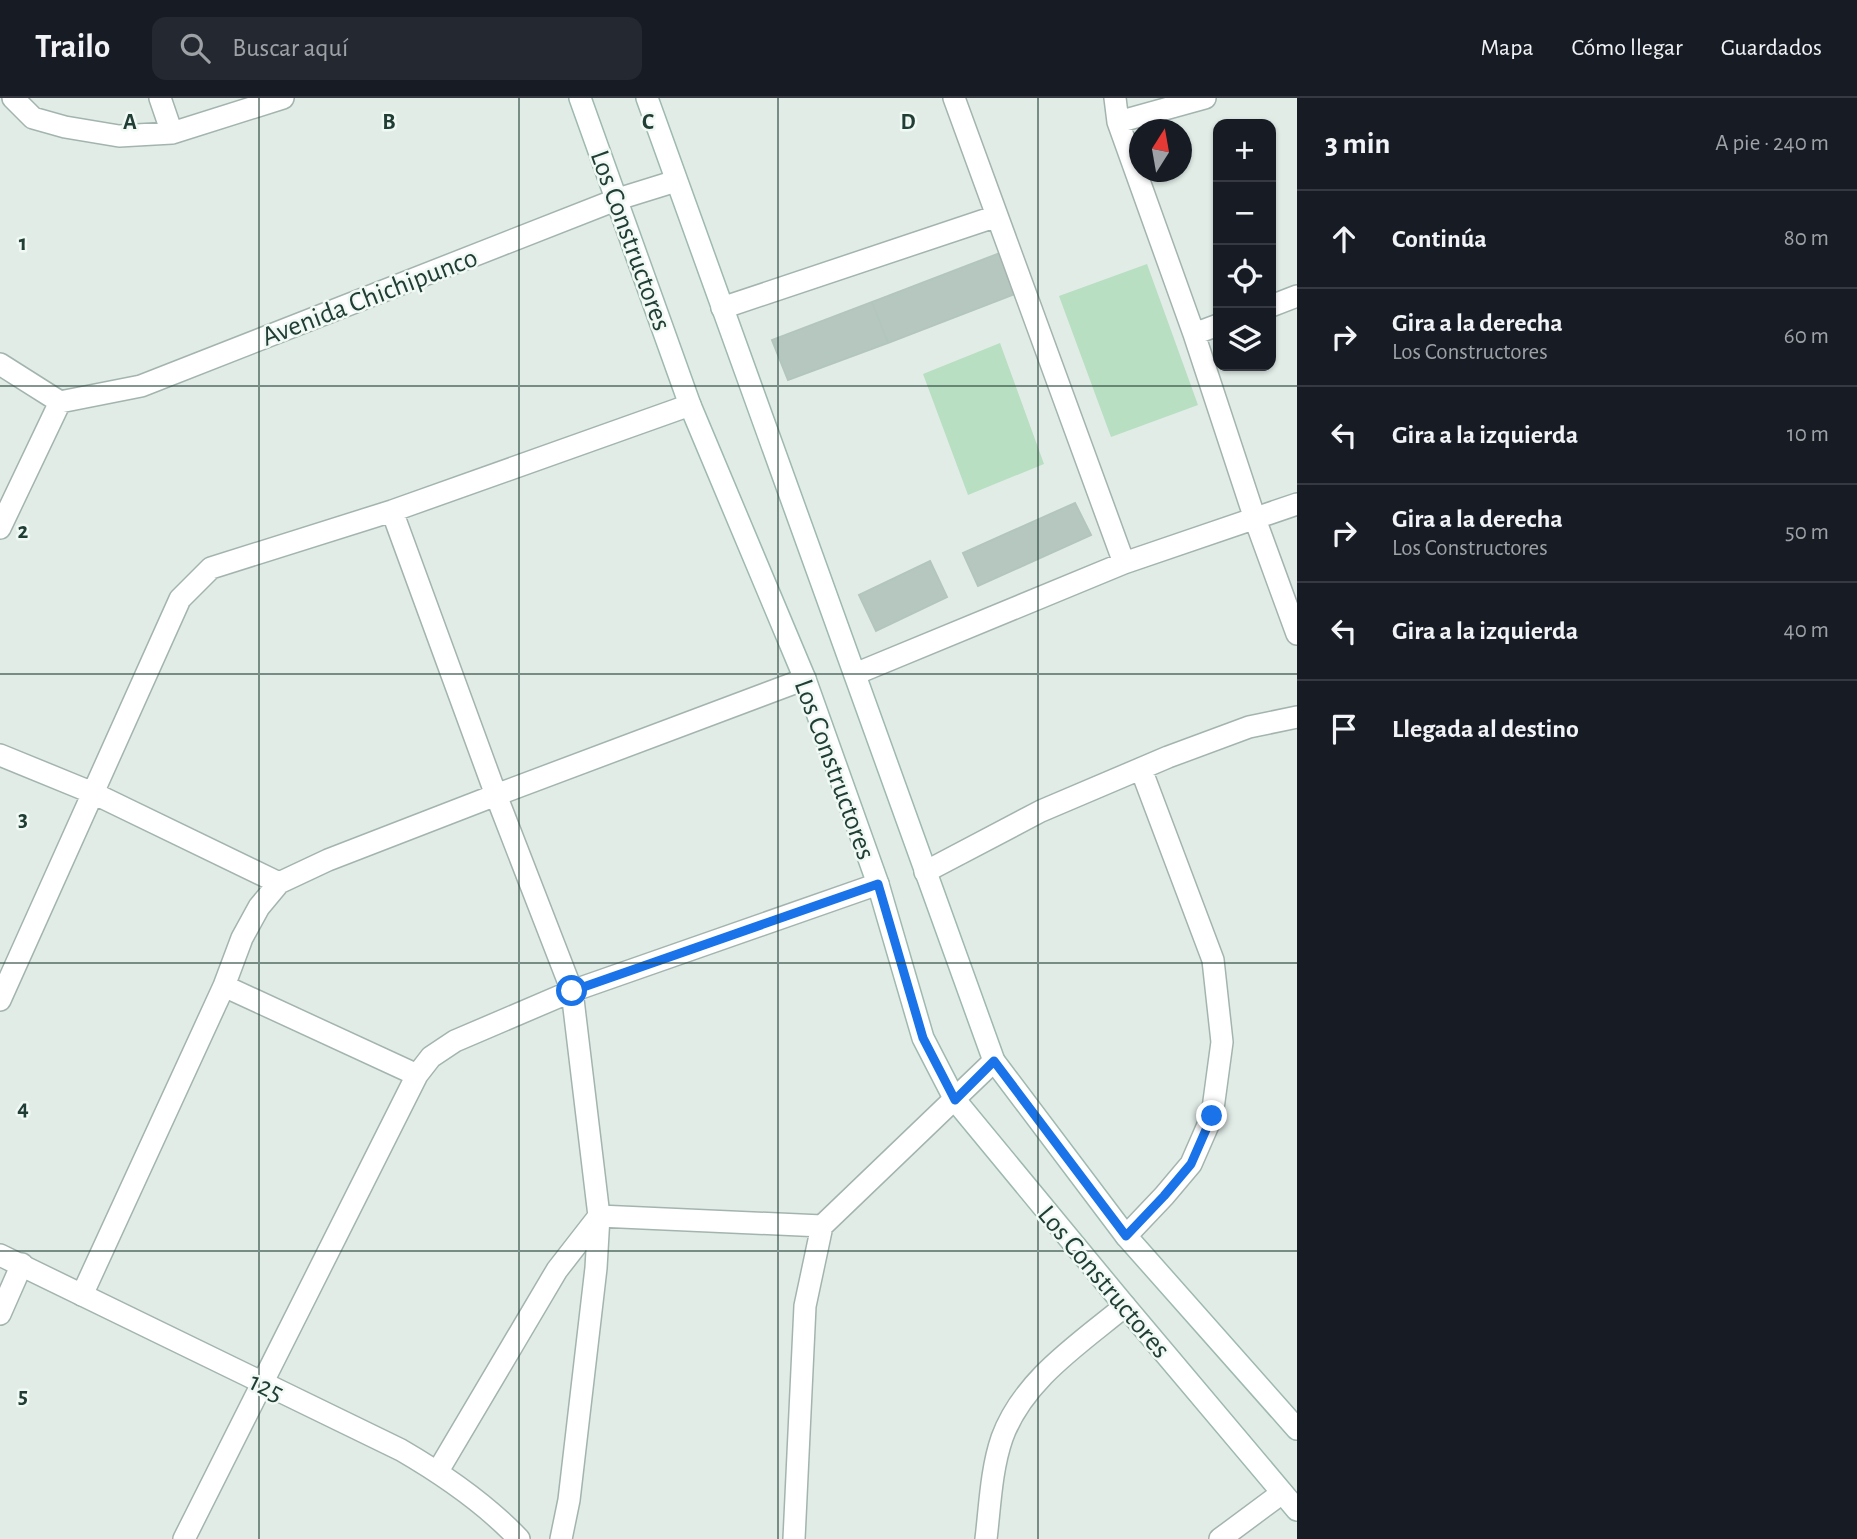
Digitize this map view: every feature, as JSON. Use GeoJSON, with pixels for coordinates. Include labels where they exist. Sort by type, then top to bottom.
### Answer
{"type":"FeatureCollection","features":[{"type":"Feature","properties":{"kind":"street"},"geometry":{"type":"LineString","coordinates":[[0,105],[5,98]]}},
{"type":"Feature","properties":{"kind":"street"},"geometry":{"type":"LineString","coordinates":[[13,98],[33,118],[65,127],[119,136],[172,134],[283,98]]}},
{"type":"Feature","properties":{"kind":"street"},"geometry":{"type":"LineString","coordinates":[[160,98],[172,134]]}},
{"type":"Feature","properties":{"kind":"street","name":"Los Constructores"},"geometry":{"type":"LineString","coordinates":[[580,98],[691,405],[805,680],[878,884],[923,1038],[955,1100],[1297,1510]]}},
{"type":"Feature","properties":{"kind":"street","name":"Los Constructores"},"geometry":{"type":"LineString","coordinates":[[647,98],[994,1061],[1126,1236],[1297,1429]]}},
{"type":"Feature","properties":{"kind":"street"},"geometry":{"type":"LineString","coordinates":[[954,98],[1124,563]]}},
{"type":"Feature","properties":{"kind":"street"},"geometry":{"type":"LineString","coordinates":[[1115,98],[1118,122],[1297,634]]}},
{"type":"Feature","properties":{"kind":"street"},"geometry":{"type":"LineString","coordinates":[[1118,122],[1205,98]]}},
{"type":"Feature","properties":{"kind":"street","name":"Avenida Chichipunco"},"geometry":{"type":"LineString","coordinates":[[60,402],[141,386],[618,199],[676,181]]}},
{"type":"Feature","properties":{"kind":"street"},"geometry":{"type":"LineString","coordinates":[[722,309],[997,216]]}},
{"type":"Feature","properties":{"kind":"street"},"geometry":{"type":"LineString","coordinates":[[1276,304],[1297,296]]}},
{"type":"Feature","properties":{"kind":"street"},"geometry":{"type":"LineString","coordinates":[[1194,334],[1213,327]]}},
{"type":"Feature","properties":{"kind":"street"},"geometry":{"type":"LineString","coordinates":[[0,364],[60,402],[0,528]]}},
{"type":"Feature","properties":{"kind":"street"},"geometry":{"type":"LineString","coordinates":[[0,1000],[180,599],[211,568],[392,511],[691,405]]}},
{"type":"Feature","properties":{"kind":"street"},"geometry":{"type":"LineString","coordinates":[[855,674],[1124,563],[1297,504]]}},
{"type":"Feature","properties":{"kind":"street"},"geometry":{"type":"LineString","coordinates":[[392,511],[496,795],[572,991],[599,1216],[593,1295],[569,1500],[561,1539]]}},
{"type":"Feature","properties":{"kind":"street"},"geometry":{"type":"LineString","coordinates":[[82,1296],[224,986],[242,938],[259,907],[279,883],[328,860],[496,795],[805,680]]}},
{"type":"Feature","properties":{"kind":"street"},"geometry":{"type":"LineString","coordinates":[[926,872],[1041,811],[1168,757],[1249,727],[1297,718]]}},
{"type":"Feature","properties":{"kind":"street"},"geometry":{"type":"LineString","coordinates":[[0,755],[93,793],[279,883]]}},
{"type":"Feature","properties":{"kind":"street"},"geometry":{"type":"LineString","coordinates":[[1126,1236],[1191,1164],[1212,1116],[1222,1042],[1213,960],[1141,769]]}},
{"type":"Feature","properties":{"kind":"street"},"geometry":{"type":"LineString","coordinates":[[184,1539],[417,1075],[431,1057],[455,1041],[572,991],[878,884]]}},
{"type":"Feature","properties":{"kind":"street"},"geometry":{"type":"LineString","coordinates":[[224,986],[417,1075]]}},
{"type":"Feature","properties":{"kind":"street"},"geometry":{"type":"LineString","coordinates":[[794,1539],[805,1306],[822,1226],[994,1061]]}},
{"type":"Feature","properties":{"kind":"street"},"geometry":{"type":"LineString","coordinates":[[599,1216],[822,1226]]}},
{"type":"Feature","properties":{"kind":"street"},"geometry":{"type":"LineString","coordinates":[[438,1471],[557,1270],[599,1216]]}},
{"type":"Feature","properties":{"kind":"street","name":"125"},"geometry":{"type":"LineString","coordinates":[[0,1255],[401,1450],[438,1471],[519,1539]]}},
{"type":"Feature","properties":{"kind":"street"},"geometry":{"type":"LineString","coordinates":[[0,1314],[22,1264]]}},
{"type":"Feature","properties":{"kind":"street"},"geometry":{"type":"LineString","coordinates":[[986,1539],[994,1467],[1013,1413],[1047,1370],[1125,1306]]}},
{"type":"Feature","properties":{"kind":"street"},"geometry":{"type":"LineString","coordinates":[[1220,1539],[1282,1493]]}},
{"type":"Feature","properties":{"kind":"green space"},"geometry":{"type":"Polygon","coordinates":[[[1147,264],[1198,405],[1111,437],[1059,296],[1147,264]]]}},
{"type":"Feature","properties":{"kind":"green space"},"geometry":{"type":"Polygon","coordinates":[[[1000,343],[1044,464],[968,495],[923,374],[1000,343]]]}},
{"type":"Feature","properties":{"kind":"building"},"geometry":{"type":"Polygon","coordinates":[[[1000,253],[1015,294],[888,343],[872,302],[1000,253]]]}},
{"type":"Feature","properties":{"kind":"building"},"geometry":{"type":"Polygon","coordinates":[[[872,302],[888,343],[788,380],[772,340],[872,302]]]}},
{"type":"Feature","properties":{"kind":"building"},"geometry":{"type":"Polygon","coordinates":[[[1075,503],[1091,535],[978,586],[963,553],[1075,503]]]}},
{"type":"Feature","properties":{"kind":"building"},"geometry":{"type":"Polygon","coordinates":[[[930,561],[947,597],[876,631],[859,595],[930,561]]]}},
{"type":"Feature","properties":{"kind":"route"},"geometry":{"type":"LineString","coordinates":[[572,991],[878,884],[923,1038],[955,1100],[994,1061],[1126,1236],[1191,1164],[1212,1116]]}}]}
